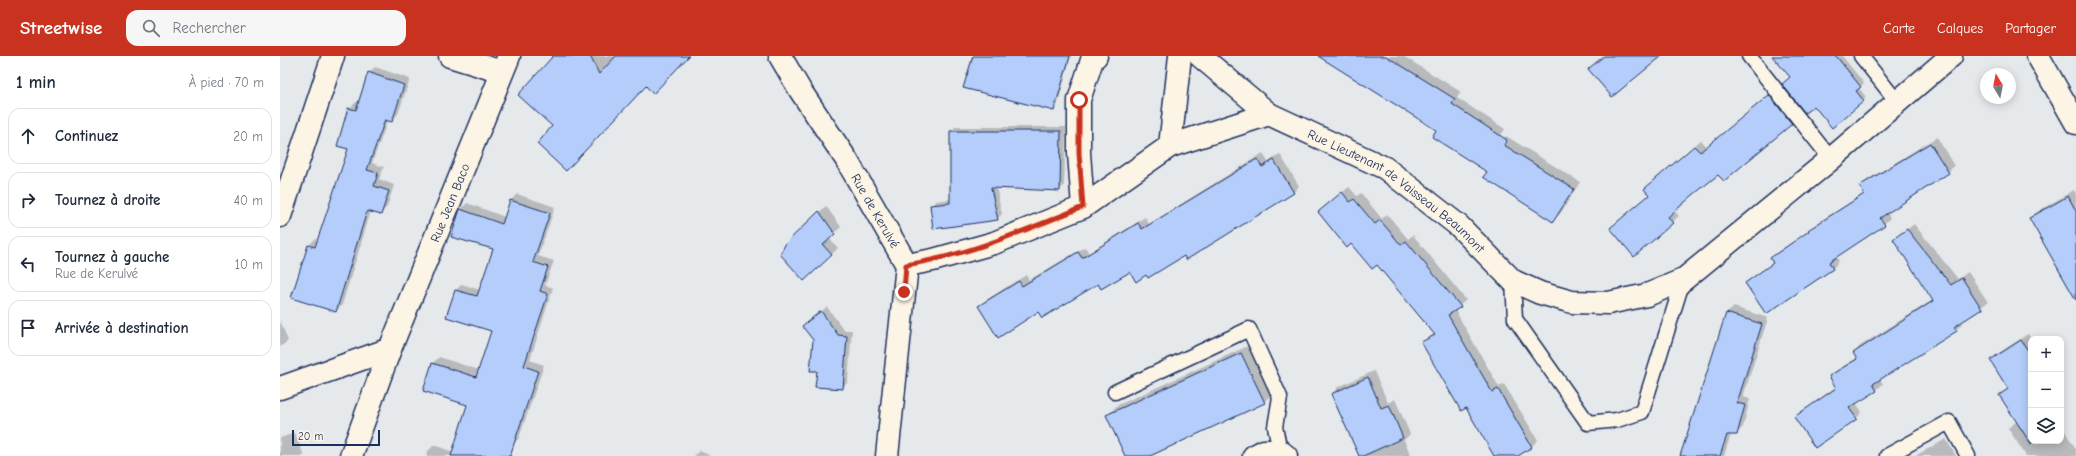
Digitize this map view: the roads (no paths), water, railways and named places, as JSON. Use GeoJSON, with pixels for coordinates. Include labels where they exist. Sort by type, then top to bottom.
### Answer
{"type":"FeatureCollection","features":[{"type":"Feature","properties":{"kind":"street"},"geometry":{"type":"LineString","coordinates":[[280,216],[333,56]]}},
{"type":"Feature","properties":{"kind":"street"},"geometry":{"type":"LineString","coordinates":[[450,56],[506,64]]}},
{"type":"Feature","properties":{"kind":"street","name":"Rue de Kerulvé"},"geometry":{"type":"LineString","coordinates":[[780,56],[800,90],[846,159],[906,265]]}},
{"type":"Feature","properties":{"kind":"street"},"geometry":{"type":"LineString","coordinates":[[1083,207],[1079,153],[1079,100],[1093,57],[1096,56]]}},
{"type":"Feature","properties":{"kind":"street"},"geometry":{"type":"LineString","coordinates":[[1170,146],[1180,56]]}},
{"type":"Feature","properties":{"kind":"street","name":"Rue Lieutenant de Vaisseau Beaumont"},"geometry":{"type":"LineString","coordinates":[[1200,56],[1269,114],[1385,168],[1459,226],[1513,281],[1540,294],[1572,302],[1608,303],[1647,295],[1683,280],[1831,159],[1951,56]]}},
{"type":"Feature","properties":{"kind":"street"},"geometry":{"type":"LineString","coordinates":[[2038,56],[2076,123]]}},
{"type":"Feature","properties":{"kind":"street","name":"Rue Jean Baco"},"geometry":{"type":"LineString","coordinates":[[351,456],[390,349],[506,64]]}},
{"type":"Feature","properties":{"kind":"street"},"geometry":{"type":"LineString","coordinates":[[887,456],[906,265],[933,260],[994,243],[1083,207],[1170,146],[1269,114]]}},
{"type":"Feature","properties":{"kind":"street"},"geometry":{"type":"LineString","coordinates":[[280,388],[390,349]]}},
{"type":"Feature","properties":{"kind":"street"},"geometry":{"type":"LineString","coordinates":[[1254,456],[1264,451],[1283,453]]}},
{"type":"Feature","properties":{"kind":"lane"},"geometry":{"type":"LineString","coordinates":[[1749,56],[1831,159]]}},
{"type":"Feature","properties":{"kind":"lane"},"geometry":{"type":"LineString","coordinates":[[1861,56],[1898,103]]}},
{"type":"Feature","properties":{"kind":"lane"},"geometry":{"type":"LineString","coordinates":[[1513,281],[1515,319],[1588,423],[1617,420],[1642,412],[1683,280]]}},
{"type":"Feature","properties":{"kind":"lane"},"geometry":{"type":"LineString","coordinates":[[1115,392],[1249,329],[1280,397],[1275,427],[1283,453]]}},
{"type":"Feature","properties":{"kind":"lane"},"geometry":{"type":"LineString","coordinates":[[1888,456],[1949,422],[1968,456]]}}]}
